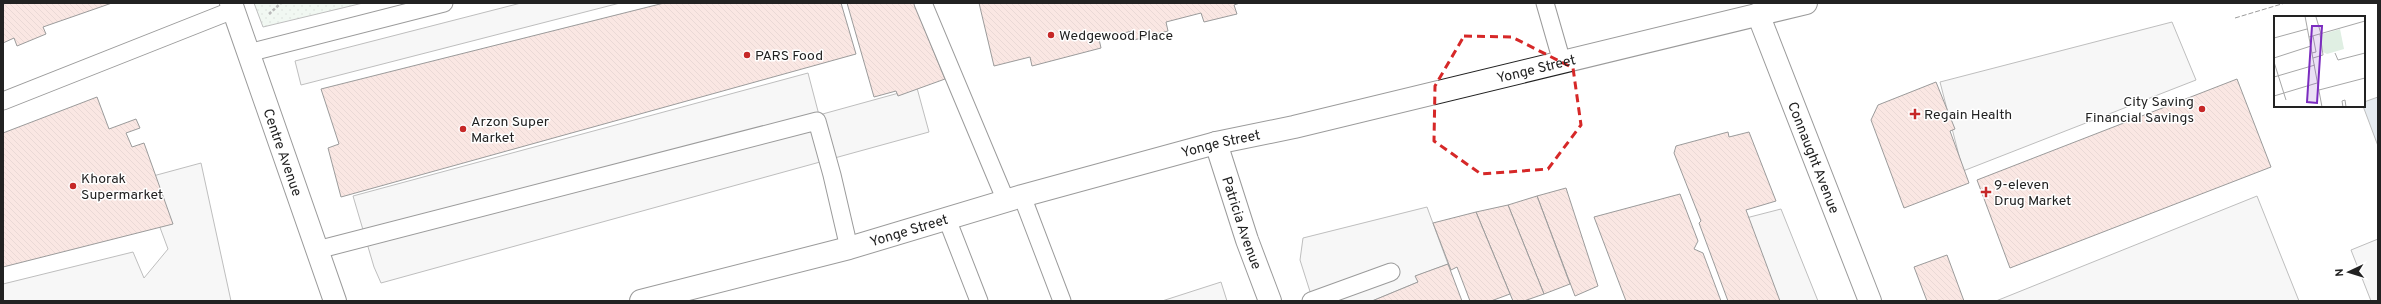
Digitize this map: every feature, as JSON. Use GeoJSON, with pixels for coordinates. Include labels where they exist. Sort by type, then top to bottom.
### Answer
{"type":"FeatureCollection","features":[{"type":"Feature","properties":{"kind":"main road","name":"Yonge Street"},"geometry":{"type":"LineString","coordinates":[[645,301],[849,248],[1014,198],[1216,143],[1294,127],[1806,3]]}},
{"type":"Feature","properties":{"kind":"main road","name":"Centre Avenue"},"geometry":{"type":"LineString","coordinates":[[232,6],[335,301]]}},
{"type":"Feature","properties":{"kind":"main road","name":"Connaught Avenue"},"geometry":{"type":"LineString","coordinates":[[1758,14],[1870,301]]}},
{"type":"Feature","properties":{"kind":"main road","name":"Patricia Avenue"},"geometry":{"type":"LineString","coordinates":[[1216,143],[1247,240],[1270,301]]}},
{"type":"Feature","properties":{"kind":"lane"},"geometry":{"type":"LineString","coordinates":[[248,54],[444,3]]}},
{"type":"Feature","properties":{"kind":"lane"},"geometry":{"type":"LineString","coordinates":[[923,3],[1062,301]]}},
{"type":"Feature","properties":{"kind":"lane"},"geometry":{"type":"LineString","coordinates":[[1545,3],[1562,62]]}},
{"type":"Feature","properties":{"kind":"lane"},"geometry":{"type":"LineString","coordinates":[[3,101],[232,6]]}},
{"type":"Feature","properties":{"kind":"lane"},"geometry":{"type":"LineString","coordinates":[[317,250],[817,121],[849,248]]}},
{"type":"Feature","properties":{"kind":"lane"},"geometry":{"type":"LineString","coordinates":[[946,218],[979,301]]}},
{"type":"Feature","properties":{"kind":"lane"},"geometry":{"type":"LineString","coordinates":[[1311,301],[1391,272]]}},
{"type":"Feature","properties":{"kind":"path"},"geometry":{"type":"LineString","coordinates":[[265,17],[281,3]]}},
{"type":"Feature","properties":{"kind":"highlighted area"},"geometry":{"type":"Polygon","coordinates":[[[1464,36],[1512,37],[1573,68],[1581,125],[1548,169],[1481,174],[1434,141],[1435,86],[1464,36]]]}},
{"type":"Feature","properties":{"kind":"green space"},"geometry":{"type":"Polygon","coordinates":[[[254,3],[363,3],[263,27],[254,3]]]}},
{"type":"Feature","properties":{"kind":"shaded area"},"geometry":{"type":"Polygon","coordinates":[[[521,3],[620,3],[301,85],[295,61],[521,3]]]}},
{"type":"Feature","properties":{"kind":"shaded area"},"geometry":{"type":"Polygon","coordinates":[[[2172,22],[2196,80],[1963,171],[1940,82],[2172,22]]]}},
{"type":"Feature","properties":{"kind":"shaded area"},"geometry":{"type":"Polygon","coordinates":[[[808,73],[819,115],[917,88],[929,132],[381,283],[374,267],[353,196],[808,73]]]}},
{"type":"Feature","properties":{"kind":"shaded area"},"geometry":{"type":"Polygon","coordinates":[[[2378,97],[2378,146],[2363,107],[2365,107],[2365,102],[2378,97]]]}},
{"type":"Feature","properties":{"kind":"shaded area"},"geometry":{"type":"Polygon","coordinates":[[[201,163],[231,301],[3,301],[3,284],[133,252],[144,278],[168,249],[142,179],[201,163]]]}},
{"type":"Feature","properties":{"kind":"shaded area"},"geometry":{"type":"Polygon","coordinates":[[[2257,196],[2299,301],[1996,301],[2257,196]]]}},
{"type":"Feature","properties":{"kind":"shaded area"},"geometry":{"type":"Polygon","coordinates":[[[1427,207],[1448,264],[1416,276],[1418,282],[1372,301],[1313,301],[1300,260],[1303,238],[1427,207]]]}},
{"type":"Feature","properties":{"kind":"shaded area"},"geometry":{"type":"Polygon","coordinates":[[[1781,209],[1818,301],[1778,301],[1746,218],[1781,209]]]}},
{"type":"Feature","properties":{"kind":"shaded area"},"geometry":{"type":"Polygon","coordinates":[[[2378,239],[2378,301],[2371,301],[2351,250],[2378,239]]]}},
{"type":"Feature","properties":{"kind":"shaded area"},"geometry":{"type":"Polygon","coordinates":[[[1221,282],[1227,301],[1162,301],[1221,282]]]}},
{"type":"Feature","properties":{"kind":"building"},"geometry":{"type":"Polygon","coordinates":[[[3,3],[112,3],[43,27],[46,34],[17,46],[14,38],[3,43],[3,3]]]}},
{"type":"Feature","properties":{"kind":"building"},"geometry":{"type":"Polygon","coordinates":[[[664,3],[841,3],[856,54],[341,197],[328,148],[339,144],[321,89],[664,3]]]}},
{"type":"Feature","properties":{"kind":"building"},"geometry":{"type":"Polygon","coordinates":[[[847,3],[914,3],[945,79],[898,96],[896,91],[874,97],[847,3]]]}},
{"type":"Feature","properties":{"kind":"building","name":"Wedgewood Place"},"geometry":{"type":"Polygon","coordinates":[[[979,3],[1240,3],[1234,5],[1237,14],[1204,22],[1201,13],[1166,22],[1168,31],[1134,40],[1132,31],[1099,39],[1101,48],[1032,66],[1030,57],[994,66],[979,3]]]}},
{"type":"Feature","properties":{"kind":"building"},"geometry":{"type":"Polygon","coordinates":[[[2237,79],[2271,167],[2010,268],[1977,180],[2237,79]]]}},
{"type":"Feature","properties":{"kind":"building"},"geometry":{"type":"Polygon","coordinates":[[[1936,82],[1955,129],[1950,131],[1969,183],[1904,208],[1871,120],[1878,105],[1936,82]]]}},
{"type":"Feature","properties":{"kind":"building"},"geometry":{"type":"Polygon","coordinates":[[[97,97],[109,129],[136,119],[140,128],[126,133],[132,147],[144,143],[173,224],[3,267],[3,133],[97,97]]]}},
{"type":"Feature","properties":{"kind":"building"},"geometry":{"type":"Polygon","coordinates":[[[1728,132],[1729,137],[1749,132],[1776,201],[1746,210],[1780,301],[1728,301],[1699,223],[1701,221],[1674,153],[1676,146],[1728,132]]]}},
{"type":"Feature","properties":{"kind":"building"},"geometry":{"type":"Polygon","coordinates":[[[1566,188],[1598,286],[1575,296],[1537,196],[1566,188]]]}},
{"type":"Feature","properties":{"kind":"building"},"geometry":{"type":"Polygon","coordinates":[[[1680,194],[1698,241],[1694,249],[1703,253],[1721,301],[1626,301],[1594,217],[1680,194]]]}},
{"type":"Feature","properties":{"kind":"building"},"geometry":{"type":"Polygon","coordinates":[[[1537,196],[1570,284],[1544,294],[1508,205],[1537,196]]]}},
{"type":"Feature","properties":{"kind":"building"},"geometry":{"type":"Polygon","coordinates":[[[1508,205],[1544,294],[1524,301],[1513,301],[1476,212],[1508,205]]]}},
{"type":"Feature","properties":{"kind":"building"},"geometry":{"type":"Polygon","coordinates":[[[1476,212],[1510,294],[1491,301],[1470,301],[1457,267],[1451,270],[1433,223],[1476,212]]]}},
{"type":"Feature","properties":{"kind":"building"},"geometry":{"type":"Polygon","coordinates":[[[1947,255],[1964,301],[1927,301],[1914,267],[1947,255]]]}},
{"type":"Feature","properties":{"kind":"building"},"geometry":{"type":"Polygon","coordinates":[[[1448,264],[1462,301],[1372,301],[1418,282],[1415,276],[1448,264]]]}},
{"type":"Feature","properties":{"kind":"fence"},"geometry":{"type":"LineString","coordinates":[[2235,18],[2285,3]]}},
{"type":"Feature","properties":{"kind":"place","name":"Wedgewood Place"},"geometry":{"type":"Point","coordinates":[1051,35]}},
{"type":"Feature","properties":{"kind":"place","name":"PARS Food"},"geometry":{"type":"Point","coordinates":[747,55]}},
{"type":"Feature","properties":{"kind":"place","name":"City Saving Financial Savings"},"geometry":{"type":"Point","coordinates":[2202,109]}},
{"type":"Feature","properties":{"kind":"place","name":"Regain Health"},"geometry":{"type":"Point","coordinates":[1915,114]}},
{"type":"Feature","properties":{"kind":"place","name":"Arzon Super Market"},"geometry":{"type":"Point","coordinates":[463,129]}},
{"type":"Feature","properties":{"kind":"place","name":"Khorak Supermarket"},"geometry":{"type":"Point","coordinates":[73,186]}},
{"type":"Feature","properties":{"kind":"place","name":"9-eleven Drug Market"},"geometry":{"type":"Point","coordinates":[1986,192]}}]}
